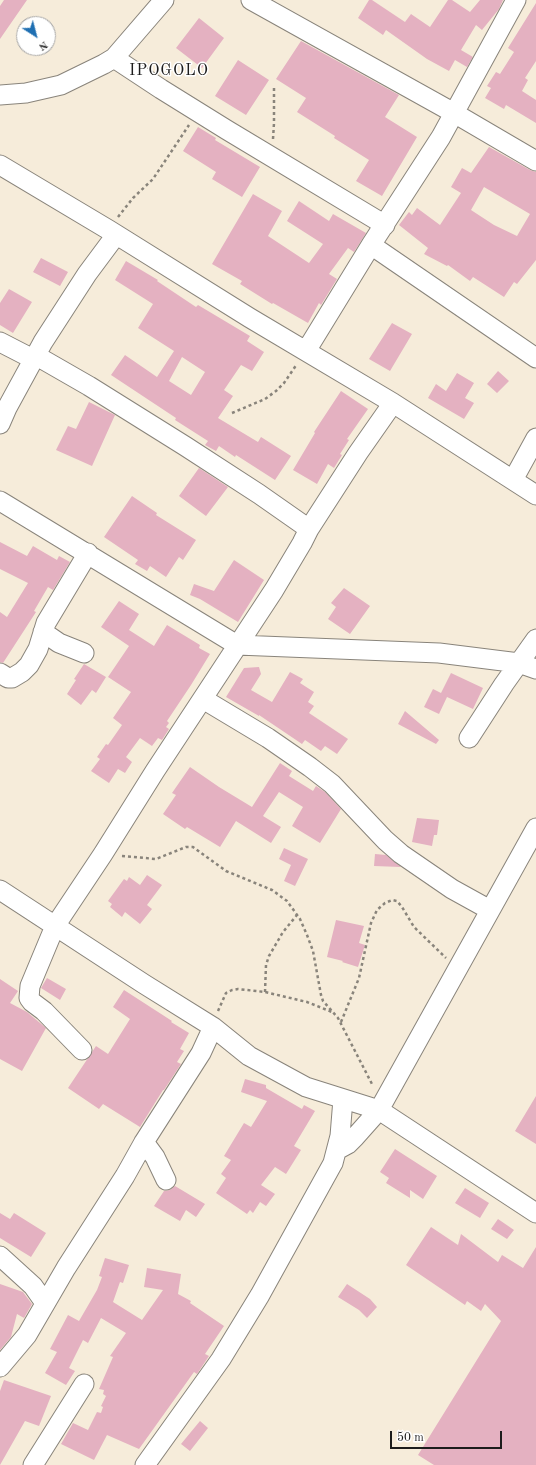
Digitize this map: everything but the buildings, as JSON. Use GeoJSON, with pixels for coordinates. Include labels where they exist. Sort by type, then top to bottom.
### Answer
{"type":"FeatureCollection","features":[{"type":"Feature","properties":{"kind":"street"},"geometry":{"type":"LineString","coordinates":[[0,95],[26,93],[61,85],[84,75],[114,58],[164,0]]}},
{"type":"Feature","properties":{"kind":"street"},"geometry":{"type":"LineString","coordinates":[[251,0],[454,113],[536,161]]}},
{"type":"Feature","properties":{"kind":"street"},"geometry":{"type":"LineString","coordinates":[[306,351],[371,245],[441,137],[493,45],[516,0]]}},
{"type":"Feature","properties":{"kind":"street"},"geometry":{"type":"LineString","coordinates":[[114,58],[160,89],[385,225]]}},
{"type":"Feature","properties":{"kind":"street"},"geometry":{"type":"LineString","coordinates":[[0,165],[112,232],[250,318],[393,403],[536,495]]}},
{"type":"Feature","properties":{"kind":"street"},"geometry":{"type":"LineString","coordinates":[[0,424],[34,357],[112,232]]}},
{"type":"Feature","properties":{"kind":"street"},"geometry":{"type":"LineString","coordinates":[[371,245],[536,358]]}},
{"type":"Feature","properties":{"kind":"street"},"geometry":{"type":"LineString","coordinates":[[0,342],[34,357],[89,386],[259,494],[309,529]]}},
{"type":"Feature","properties":{"kind":"street"},"geometry":{"type":"LineString","coordinates":[[82,1050],[29,998],[30,986],[55,926],[103,854],[237,644],[274,590],[309,529],[358,453],[393,403]]}},
{"type":"Feature","properties":{"kind":"street"},"geometry":{"type":"LineString","coordinates":[[513,480],[536,438]]}},
{"type":"Feature","properties":{"kind":"street"},"geometry":{"type":"LineString","coordinates":[[0,501],[237,644],[439,654],[528,666]]}},
{"type":"Feature","properties":{"kind":"street"},"geometry":{"type":"LineString","coordinates":[[0,673],[8,678],[12,678],[22,672],[28,665],[38,649],[46,623],[88,553]]}},
{"type":"Feature","properties":{"kind":"street"},"geometry":{"type":"LineString","coordinates":[[43,632],[59,643],[84,653]]}},
{"type":"Feature","properties":{"kind":"street"},"geometry":{"type":"LineString","coordinates":[[469,738],[528,666],[536,639]]}},
{"type":"Feature","properties":{"kind":"street"},"geometry":{"type":"LineString","coordinates":[[203,699],[268,738],[310,767],[332,784],[385,840],[401,854],[452,888],[490,910]]}},
{"type":"Feature","properties":{"kind":"street"},"geometry":{"type":"LineString","coordinates":[[337,1150],[348,1144],[379,1110],[536,828]]}},
{"type":"Feature","properties":{"kind":"street"},"geometry":{"type":"LineString","coordinates":[[0,890],[213,1027],[249,1056],[306,1087],[379,1110],[536,1213]]}},
{"type":"Feature","properties":{"kind":"street"},"geometry":{"type":"LineString","coordinates":[[0,1368],[27,1335],[45,1303],[125,1176],[144,1142],[201,1053],[213,1027]]}},
{"type":"Feature","properties":{"kind":"street"},"geometry":{"type":"LineString","coordinates":[[145,1465],[221,1359],[284,1252],[333,1163],[340,1136],[343,1099]]}},
{"type":"Feature","properties":{"kind":"street"},"geometry":{"type":"LineString","coordinates":[[144,1142],[161,1166],[166,1180]]}},
{"type":"Feature","properties":{"kind":"street"},"geometry":{"type":"LineString","coordinates":[[0,1256],[34,1286],[45,1303]]}},
{"type":"Feature","properties":{"kind":"street"},"geometry":{"type":"LineString","coordinates":[[33,1465],[84,1384]]}},
{"type":"Feature","properties":{"kind":"path"},"geometry":{"type":"LineString","coordinates":[[270,155],[274,128],[274,86]]}},
{"type":"Feature","properties":{"kind":"path"},"geometry":{"type":"LineString","coordinates":[[112,232],[133,198],[154,179],[198,111]]}},
{"type":"Feature","properties":{"kind":"path"},"geometry":{"type":"LineString","coordinates":[[232,413],[265,399],[276,391],[284,383],[306,351]]}},
{"type":"Feature","properties":{"kind":"path"},"geometry":{"type":"LineString","coordinates":[[103,854],[153,859],[186,847],[193,847],[226,871],[272,890],[287,901],[297,915],[307,935],[323,1001],[334,1012],[341,1023],[373,1084],[379,1110]]}},
{"type":"Feature","properties":{"kind":"path"},"geometry":{"type":"LineString","coordinates":[[341,1023],[359,978],[371,923],[377,910],[388,901],[392,900],[397,902],[414,927],[458,969]]}},
{"type":"Feature","properties":{"kind":"path"},"geometry":{"type":"LineString","coordinates":[[265,992],[266,965],[269,956],[283,932],[297,915]]}},
{"type":"Feature","properties":{"kind":"path"},"geometry":{"type":"LineString","coordinates":[[213,1027],[218,1008],[222,1000],[229,991],[238,989],[265,992],[307,1002],[334,1012]]}},
{"type":"Feature","properties":{"kind":"district","name":"IPOGOLO"},"geometry":{"type":"Point","coordinates":[169,71]}}]}
